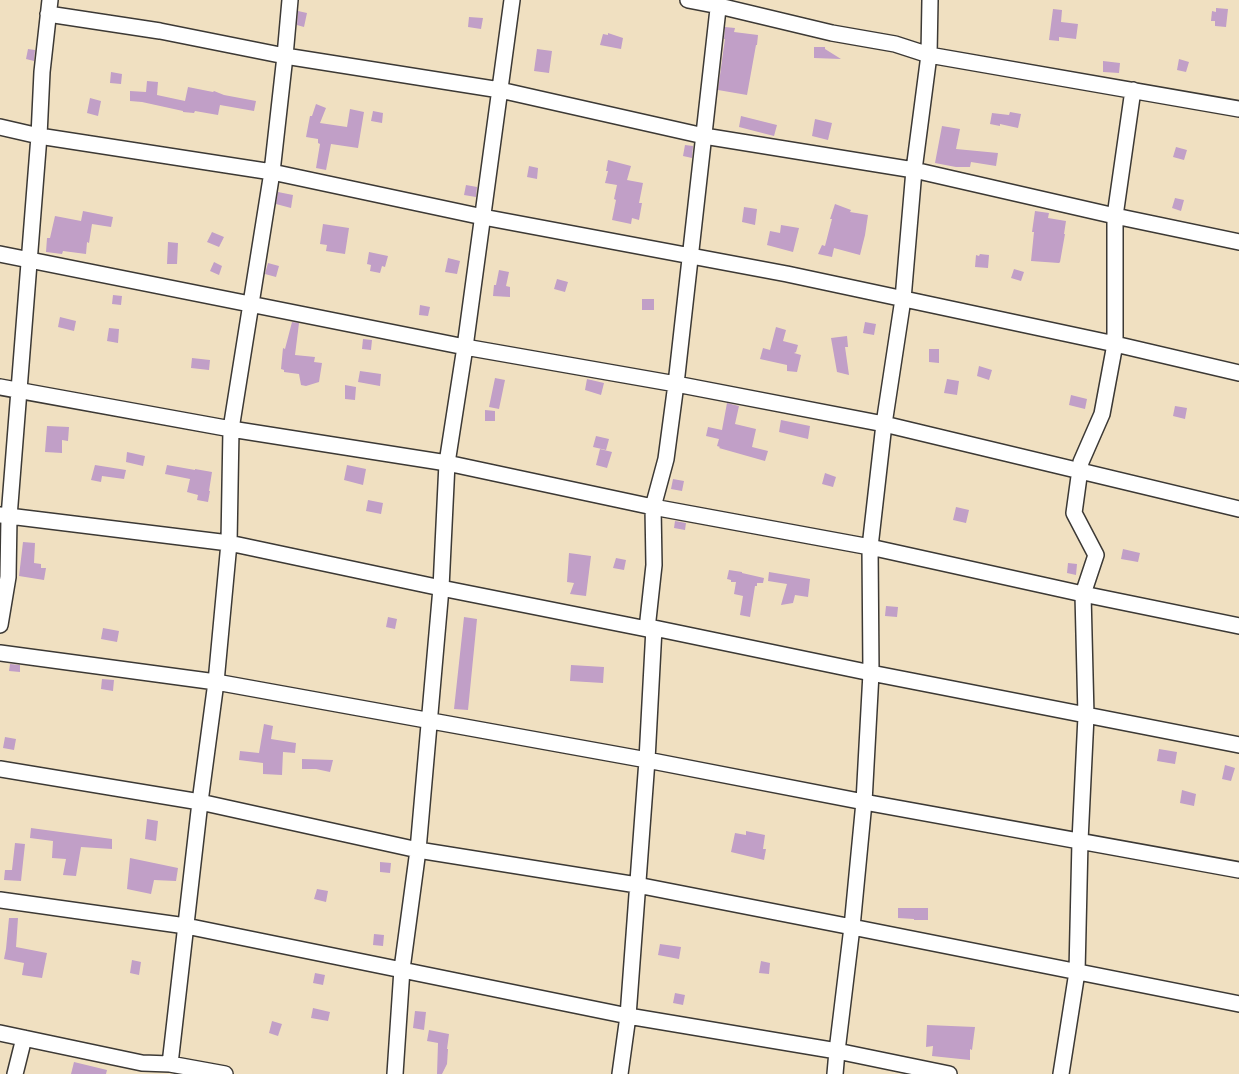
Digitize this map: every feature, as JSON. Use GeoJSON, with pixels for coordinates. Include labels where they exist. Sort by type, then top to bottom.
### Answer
{"type":"FeatureCollection","features":[{"type":"Feature","properties":{"kind":"street"},"geometry":{"type":"LineString","coordinates":[[170,1064],[200,802],[216,682],[229,544],[230,429],[272,172],[290,0]]}},
{"type":"Feature","properties":{"kind":"street"},"geometry":{"type":"LineString","coordinates":[[395,1074],[402,969],[418,850],[441,588],[446,463],[465,347],[512,0]]}},
{"type":"Feature","properties":{"kind":"street"},"geometry":{"type":"LineString","coordinates":[[688,0],[719,3],[832,33],[895,44],[929,55],[1239,109]]}},
{"type":"Feature","properties":{"kind":"street"},"geometry":{"type":"LineString","coordinates":[[835,1074],[864,802],[871,673],[870,546],[884,424],[903,299],[914,170],[929,55],[930,0]]}},
{"type":"Feature","properties":{"kind":"street"},"geometry":{"type":"LineString","coordinates":[[620,1074],[628,1016],[646,760],[654,565],[653,507],[666,459],[676,384],[719,3]]}},
{"type":"Feature","properties":{"kind":"street"},"geometry":{"type":"LineString","coordinates":[[0,625],[8,577],[4,516],[30,260],[42,72],[49,7],[285,56],[500,90],[704,136],[914,170],[1239,242]]}},
{"type":"Feature","properties":{"kind":"street"},"geometry":{"type":"LineString","coordinates":[[1061,1074],[1077,972],[1080,841],[1086,716],[1084,594],[1096,556],[1074,513],[1079,471],[1102,414],[1116,344],[1115,216],[1133,90]]}},
{"type":"Feature","properties":{"kind":"street"},"geometry":{"type":"LineString","coordinates":[[0,127],[39,136],[272,172],[483,217],[787,274],[1116,344],[1239,373]]}},
{"type":"Feature","properties":{"kind":"street"},"geometry":{"type":"LineString","coordinates":[[0,254],[465,347],[676,384],[884,424],[1239,509]]}},
{"type":"Feature","properties":{"kind":"street"},"geometry":{"type":"LineString","coordinates":[[0,388],[230,429],[446,463],[653,507],[870,546],[1084,594],[1239,626]]}},
{"type":"Feature","properties":{"kind":"street"},"geometry":{"type":"LineString","coordinates":[[4,516],[229,544],[441,588],[1239,746]]}},
{"type":"Feature","properties":{"kind":"street"},"geometry":{"type":"LineString","coordinates":[[0,653],[216,682],[1239,870]]}},
{"type":"Feature","properties":{"kind":"street"},"geometry":{"type":"LineString","coordinates":[[0,769],[200,802],[418,850],[637,885],[1239,1004]]}},
{"type":"Feature","properties":{"kind":"street"},"geometry":{"type":"LineString","coordinates":[[0,900],[186,926],[628,1016],[837,1051],[949,1074]]}},
{"type":"Feature","properties":{"kind":"street"},"geometry":{"type":"LineString","coordinates":[[0,1032],[141,1068],[170,1064],[226,1074]]}},
{"type":"Feature","properties":{"kind":"street"},"geometry":{"type":"LineString","coordinates":[[15,1074],[24,1038]]}},
{"type":"Feature","properties":{"kind":"building"},"geometry":{"type":"Polygon","coordinates":[[[1216,8],[1228,9],[1226,27],[1215,26],[1215,21],[1211,21],[1212,11],[1216,12],[1216,8]]]}},
{"type":"Feature","properties":{"kind":"building"},"geometry":{"type":"Polygon","coordinates":[[[1053,9],[1062,10],[1061,22],[1078,24],[1076,39],[1059,37],[1059,41],[1049,40],[1053,9]]]}},
{"type":"Feature","properties":{"kind":"building"},"geometry":{"type":"Polygon","coordinates":[[[298,11],[307,13],[304,27],[297,25],[298,11]]]}},
{"type":"Feature","properties":{"kind":"building"},"geometry":{"type":"Polygon","coordinates":[[[469,17],[483,18],[481,29],[468,27],[469,17]]]}},
{"type":"Feature","properties":{"kind":"building"},"geometry":{"type":"Polygon","coordinates":[[[725,27],[735,28],[734,32],[758,35],[747,95],[718,90],[725,27]]]}},
{"type":"Feature","properties":{"kind":"building"},"geometry":{"type":"Polygon","coordinates":[[[608,33],[623,38],[621,49],[600,45],[603,34],[608,35],[608,33]]]}},
{"type":"Feature","properties":{"kind":"building"},"geometry":{"type":"Polygon","coordinates":[[[814,47],[825,47],[825,49],[841,59],[814,58],[814,47]]]}},
{"type":"Feature","properties":{"kind":"building"},"geometry":{"type":"Polygon","coordinates":[[[28,49],[35,50],[34,61],[26,59],[28,49]]]}},
{"type":"Feature","properties":{"kind":"building"},"geometry":{"type":"Polygon","coordinates":[[[537,49],[552,51],[549,73],[534,71],[537,49]]]}},
{"type":"Feature","properties":{"kind":"building"},"geometry":{"type":"Polygon","coordinates":[[[1179,59],[1189,62],[1186,72],[1177,70],[1179,59]]]}},
{"type":"Feature","properties":{"kind":"building"},"geometry":{"type":"Polygon","coordinates":[[[1103,61],[1120,63],[1119,73],[1103,72],[1103,61]]]}},
{"type":"Feature","properties":{"kind":"building"},"geometry":{"type":"Polygon","coordinates":[[[111,72],[122,74],[121,84],[110,83],[111,72]]]}},
{"type":"Feature","properties":{"kind":"building"},"geometry":{"type":"Polygon","coordinates":[[[147,81],[158,82],[157,95],[185,101],[188,87],[214,91],[224,95],[256,101],[254,111],[220,105],[218,115],[195,111],[194,113],[183,112],[130,101],[130,91],[146,92],[147,81]]]}},
{"type":"Feature","properties":{"kind":"building"},"geometry":{"type":"Polygon","coordinates":[[[90,98],[101,101],[98,116],[87,113],[90,98]]]}},
{"type":"Feature","properties":{"kind":"building"},"geometry":{"type":"Polygon","coordinates":[[[316,104],[326,108],[320,123],[347,127],[350,109],[364,112],[358,148],[331,144],[326,170],[316,168],[320,144],[318,139],[306,137],[310,116],[312,116],[316,104]]]}},
{"type":"Feature","properties":{"kind":"building"},"geometry":{"type":"Polygon","coordinates":[[[373,111],[383,113],[382,123],[371,121],[373,111]]]}},
{"type":"Feature","properties":{"kind":"building"},"geometry":{"type":"Polygon","coordinates":[[[1010,112],[1021,114],[1018,128],[990,124],[992,113],[1009,115],[1010,112]]]}},
{"type":"Feature","properties":{"kind":"building"},"geometry":{"type":"Polygon","coordinates":[[[741,116],[777,125],[774,136],[739,127],[741,116]]]}},
{"type":"Feature","properties":{"kind":"building"},"geometry":{"type":"Polygon","coordinates":[[[815,119],[832,123],[828,140],[812,136],[815,119]]]}},
{"type":"Feature","properties":{"kind":"building"},"geometry":{"type":"Polygon","coordinates":[[[942,126],[960,129],[956,149],[998,153],[996,166],[971,162],[970,167],[956,167],[935,163],[942,126]]]}},
{"type":"Feature","properties":{"kind":"building"},"geometry":{"type":"Polygon","coordinates":[[[685,145],[693,146],[692,158],[683,156],[685,145]]]}},
{"type":"Feature","properties":{"kind":"building"},"geometry":{"type":"Polygon","coordinates":[[[1176,147],[1187,150],[1184,160],[1173,157],[1176,147]]]}},
{"type":"Feature","properties":{"kind":"building"},"geometry":{"type":"Polygon","coordinates":[[[608,160],[631,166],[627,180],[643,183],[639,203],[642,203],[639,220],[632,218],[631,224],[612,220],[617,185],[605,183],[608,160]]]}},
{"type":"Feature","properties":{"kind":"building"},"geometry":{"type":"Polygon","coordinates":[[[529,166],[538,168],[537,179],[527,177],[529,166]]]}},
{"type":"Feature","properties":{"kind":"building"},"geometry":{"type":"Polygon","coordinates":[[[466,185],[477,187],[476,197],[464,195],[466,185]]]}},
{"type":"Feature","properties":{"kind":"building"},"geometry":{"type":"Polygon","coordinates":[[[278,192],[293,195],[291,208],[276,204],[278,192]]]}},
{"type":"Feature","properties":{"kind":"building"},"geometry":{"type":"Polygon","coordinates":[[[1175,198],[1184,200],[1181,211],[1172,208],[1175,198]]]}},
{"type":"Feature","properties":{"kind":"building"},"geometry":{"type":"Polygon","coordinates":[[[835,204],[851,210],[850,212],[868,215],[860,255],[834,248],[832,257],[818,254],[822,245],[825,246],[835,204]]]}},
{"type":"Feature","properties":{"kind":"building"},"geometry":{"type":"Polygon","coordinates":[[[744,207],[757,209],[755,225],[742,222],[744,207]]]}},
{"type":"Feature","properties":{"kind":"building"},"geometry":{"type":"Polygon","coordinates":[[[83,211],[113,217],[111,227],[92,224],[86,254],[63,251],[62,254],[46,252],[47,238],[50,238],[55,216],[81,221],[83,211]]]}},
{"type":"Feature","properties":{"kind":"building"},"geometry":{"type":"Polygon","coordinates":[[[1035,211],[1049,213],[1048,218],[1066,221],[1059,263],[1031,261],[1035,211]]]}},
{"type":"Feature","properties":{"kind":"building"},"geometry":{"type":"Polygon","coordinates":[[[323,224],[349,228],[345,254],[326,251],[327,245],[320,244],[323,224]]]}},
{"type":"Feature","properties":{"kind":"building"},"geometry":{"type":"Polygon","coordinates":[[[781,225],[799,228],[793,252],[767,245],[770,231],[780,233],[781,225]]]}},
{"type":"Feature","properties":{"kind":"building"},"geometry":{"type":"Polygon","coordinates":[[[212,232],[224,237],[219,247],[207,242],[212,232]]]}},
{"type":"Feature","properties":{"kind":"building"},"geometry":{"type":"Polygon","coordinates":[[[168,242],[178,243],[177,264],[167,264],[168,242]]]}},
{"type":"Feature","properties":{"kind":"building"},"geometry":{"type":"Polygon","coordinates":[[[369,252],[388,256],[385,267],[382,266],[380,273],[370,271],[371,265],[367,264],[369,252]]]}},
{"type":"Feature","properties":{"kind":"building"},"geometry":{"type":"Polygon","coordinates":[[[980,254],[989,255],[988,268],[975,267],[976,255],[979,256],[980,254]]]}},
{"type":"Feature","properties":{"kind":"building"},"geometry":{"type":"Polygon","coordinates":[[[448,258],[460,261],[457,274],[445,272],[448,258]]]}},
{"type":"Feature","properties":{"kind":"building"},"geometry":{"type":"Polygon","coordinates":[[[214,262],[222,266],[219,275],[210,271],[214,262]]]}},
{"type":"Feature","properties":{"kind":"building"},"geometry":{"type":"Polygon","coordinates":[[[268,263],[279,266],[276,277],[265,274],[268,263]]]}},
{"type":"Feature","properties":{"kind":"building"},"geometry":{"type":"Polygon","coordinates":[[[1014,269],[1024,272],[1021,281],[1011,278],[1014,269]]]}},
{"type":"Feature","properties":{"kind":"building"},"geometry":{"type":"Polygon","coordinates":[[[499,270],[509,272],[506,286],[510,287],[510,297],[493,296],[499,270]]]}},
{"type":"Feature","properties":{"kind":"building"},"geometry":{"type":"Polygon","coordinates":[[[557,279],[568,282],[565,292],[554,289],[557,279]]]}},
{"type":"Feature","properties":{"kind":"building"},"geometry":{"type":"Polygon","coordinates":[[[113,295],[122,296],[121,305],[112,304],[113,295]]]}},
{"type":"Feature","properties":{"kind":"building"},"geometry":{"type":"Polygon","coordinates":[[[642,299],[654,299],[654,310],[642,310],[642,299]]]}},
{"type":"Feature","properties":{"kind":"building"},"geometry":{"type":"Polygon","coordinates":[[[420,305],[430,307],[428,316],[419,315],[420,305]]]}},
{"type":"Feature","properties":{"kind":"building"},"geometry":{"type":"Polygon","coordinates":[[[60,317],[76,321],[74,331],[58,327],[60,317]]]}},
{"type":"Feature","properties":{"kind":"building"},"geometry":{"type":"Polygon","coordinates":[[[292,322],[299,323],[295,355],[315,357],[314,362],[322,363],[319,382],[306,386],[301,385],[299,374],[284,372],[281,369],[283,348],[285,349],[292,322]]]}},
{"type":"Feature","properties":{"kind":"building"},"geometry":{"type":"Polygon","coordinates":[[[865,322],[876,324],[874,335],[863,333],[865,322]]]}},
{"type":"Feature","properties":{"kind":"building"},"geometry":{"type":"Polygon","coordinates":[[[776,327],[786,330],[783,341],[798,345],[794,353],[801,355],[797,372],[787,371],[787,365],[760,359],[763,348],[770,350],[776,327]]]}},
{"type":"Feature","properties":{"kind":"building"},"geometry":{"type":"Polygon","coordinates":[[[109,328],[119,329],[118,343],[107,341],[109,328]]]}},
{"type":"Feature","properties":{"kind":"building"},"geometry":{"type":"Polygon","coordinates":[[[847,336],[848,347],[845,347],[849,375],[837,372],[831,338],[847,336]]]}},
{"type":"Feature","properties":{"kind":"building"},"geometry":{"type":"Polygon","coordinates":[[[363,339],[372,340],[371,350],[362,349],[363,339]]]}},
{"type":"Feature","properties":{"kind":"building"},"geometry":{"type":"Polygon","coordinates":[[[929,349],[939,349],[939,363],[929,362],[929,349]]]}},
{"type":"Feature","properties":{"kind":"building"},"geometry":{"type":"Polygon","coordinates":[[[192,358],[210,360],[209,370],[191,368],[192,358]]]}},
{"type":"Feature","properties":{"kind":"building"},"geometry":{"type":"Polygon","coordinates":[[[979,366],[992,370],[989,380],[977,376],[979,366]]]}},
{"type":"Feature","properties":{"kind":"building"},"geometry":{"type":"Polygon","coordinates":[[[360,371],[381,374],[380,386],[358,382],[360,371]]]}},
{"type":"Feature","properties":{"kind":"building"},"geometry":{"type":"Polygon","coordinates":[[[495,378],[505,380],[499,409],[489,407],[495,378]]]}},
{"type":"Feature","properties":{"kind":"building"},"geometry":{"type":"Polygon","coordinates":[[[587,379],[604,383],[601,395],[585,390],[587,379]]]}},
{"type":"Feature","properties":{"kind":"building"},"geometry":{"type":"Polygon","coordinates":[[[947,379],[959,381],[957,395],[944,393],[947,379]]]}},
{"type":"Feature","properties":{"kind":"building"},"geometry":{"type":"Polygon","coordinates":[[[345,385],[356,387],[355,400],[345,399],[345,385]]]}},
{"type":"Feature","properties":{"kind":"building"},"geometry":{"type":"Polygon","coordinates":[[[1071,395],[1087,399],[1085,409],[1069,405],[1071,395]]]}},
{"type":"Feature","properties":{"kind":"building"},"geometry":{"type":"Polygon","coordinates":[[[727,403],[739,406],[735,424],[756,429],[752,447],[768,451],[765,461],[719,448],[717,446],[719,439],[706,436],[708,427],[722,430],[727,403]]]}},
{"type":"Feature","properties":{"kind":"building"},"geometry":{"type":"Polygon","coordinates":[[[1175,406],[1187,408],[1185,419],[1173,416],[1175,406]]]}},
{"type":"Feature","properties":{"kind":"building"},"geometry":{"type":"Polygon","coordinates":[[[485,410],[495,411],[495,421],[485,421],[485,410]]]}},
{"type":"Feature","properties":{"kind":"building"},"geometry":{"type":"Polygon","coordinates":[[[781,420],[810,426],[808,439],[779,432],[781,420]]]}},
{"type":"Feature","properties":{"kind":"building"},"geometry":{"type":"Polygon","coordinates":[[[47,426],[69,427],[68,441],[62,440],[62,453],[45,452],[47,426]]]}},
{"type":"Feature","properties":{"kind":"building"},"geometry":{"type":"Polygon","coordinates":[[[596,436],[609,439],[606,450],[593,447],[596,436]]]}},
{"type":"Feature","properties":{"kind":"building"},"geometry":{"type":"Polygon","coordinates":[[[600,449],[612,452],[607,468],[596,465],[600,449]]]}},
{"type":"Feature","properties":{"kind":"building"},"geometry":{"type":"Polygon","coordinates":[[[127,452],[145,456],[143,466],[126,462],[127,452]]]}},
{"type":"Feature","properties":{"kind":"building"},"geometry":{"type":"Polygon","coordinates":[[[95,465],[126,470],[124,479],[102,476],[101,482],[91,480],[95,465]]]}},
{"type":"Feature","properties":{"kind":"building"},"geometry":{"type":"Polygon","coordinates":[[[167,465],[212,472],[208,502],[197,500],[198,495],[187,492],[190,479],[165,474],[167,465]]]}},
{"type":"Feature","properties":{"kind":"building"},"geometry":{"type":"Polygon","coordinates":[[[347,465],[366,469],[363,485],[344,480],[347,465]]]}},
{"type":"Feature","properties":{"kind":"building"},"geometry":{"type":"Polygon","coordinates":[[[825,473],[836,477],[833,487],[822,484],[825,473]]]}},
{"type":"Feature","properties":{"kind":"building"},"geometry":{"type":"Polygon","coordinates":[[[673,479],[684,481],[682,491],[671,489],[673,479]]]}},
{"type":"Feature","properties":{"kind":"building"},"geometry":{"type":"Polygon","coordinates":[[[368,500],[383,503],[381,514],[366,511],[368,500]]]}},
{"type":"Feature","properties":{"kind":"building"},"geometry":{"type":"Polygon","coordinates":[[[956,507],[969,510],[966,523],[953,520],[956,507]]]}},
{"type":"Feature","properties":{"kind":"building"},"geometry":{"type":"Polygon","coordinates":[[[675,521],[686,523],[685,530],[674,528],[675,521]]]}},
{"type":"Feature","properties":{"kind":"building"},"geometry":{"type":"Polygon","coordinates":[[[23,542],[35,543],[34,563],[41,564],[41,568],[46,568],[44,580],[19,576],[23,542]]]}},
{"type":"Feature","properties":{"kind":"building"},"geometry":{"type":"Polygon","coordinates":[[[1123,549],[1140,553],[1138,562],[1121,559],[1123,549]]]}},
{"type":"Feature","properties":{"kind":"building"},"geometry":{"type":"Polygon","coordinates":[[[569,553],[591,556],[586,596],[570,594],[574,583],[567,582],[569,553]]]}},
{"type":"Feature","properties":{"kind":"building"},"geometry":{"type":"Polygon","coordinates":[[[616,558],[626,560],[624,570],[613,568],[616,558]]]}},
{"type":"Feature","properties":{"kind":"building"},"geometry":{"type":"Polygon","coordinates":[[[1068,563],[1077,564],[1076,575],[1067,573],[1068,563]]]}},
{"type":"Feature","properties":{"kind":"building"},"geometry":{"type":"Polygon","coordinates":[[[729,570],[764,578],[763,583],[757,583],[757,586],[755,586],[750,617],[740,615],[743,596],[734,594],[736,582],[731,582],[731,580],[727,579],[729,570]]]}},
{"type":"Feature","properties":{"kind":"building"},"geometry":{"type":"Polygon","coordinates":[[[769,572],[810,579],[808,597],[795,595],[793,603],[781,605],[787,584],[768,581],[769,572]]]}},
{"type":"Feature","properties":{"kind":"building"},"geometry":{"type":"Polygon","coordinates":[[[886,606],[898,607],[897,617],[885,616],[886,606]]]}},
{"type":"Feature","properties":{"kind":"building"},"geometry":{"type":"Polygon","coordinates":[[[388,617],[397,619],[395,629],[386,627],[388,617]]]}},
{"type":"Feature","properties":{"kind":"building"},"geometry":{"type":"Polygon","coordinates":[[[464,617],[477,619],[468,710],[454,709],[464,617]]]}},
{"type":"Feature","properties":{"kind":"building"},"geometry":{"type":"Polygon","coordinates":[[[103,628],[119,631],[117,642],[101,639],[103,628]]]}},
{"type":"Feature","properties":{"kind":"building"},"geometry":{"type":"Polygon","coordinates":[[[10,664],[20,665],[20,672],[9,671],[10,664]]]}},
{"type":"Feature","properties":{"kind":"building"},"geometry":{"type":"Polygon","coordinates":[[[571,665],[604,667],[603,683],[570,681],[571,665]]]}},
{"type":"Feature","properties":{"kind":"building"},"geometry":{"type":"Polygon","coordinates":[[[102,679],[114,680],[113,691],[101,689],[102,679]]]}},
{"type":"Feature","properties":{"kind":"building"},"geometry":{"type":"Polygon","coordinates":[[[264,724],[273,726],[271,739],[296,743],[295,753],[283,752],[282,775],[263,774],[263,763],[239,760],[240,751],[259,753],[264,724]]]}},
{"type":"Feature","properties":{"kind":"building"},"geometry":{"type":"Polygon","coordinates":[[[5,737],[16,739],[14,750],[3,748],[5,737]]]}},
{"type":"Feature","properties":{"kind":"building"},"geometry":{"type":"Polygon","coordinates":[[[1159,749],[1177,752],[1175,764],[1157,761],[1159,749]]]}},
{"type":"Feature","properties":{"kind":"building"},"geometry":{"type":"Polygon","coordinates":[[[302,759],[333,760],[330,772],[302,769],[302,759]]]}},
{"type":"Feature","properties":{"kind":"building"},"geometry":{"type":"Polygon","coordinates":[[[1225,765],[1235,768],[1231,781],[1222,779],[1225,765]]]}},
{"type":"Feature","properties":{"kind":"building"},"geometry":{"type":"Polygon","coordinates":[[[1182,790],[1196,794],[1194,806],[1180,803],[1182,790]]]}},
{"type":"Feature","properties":{"kind":"building"},"geometry":{"type":"Polygon","coordinates":[[[147,819],[158,821],[156,841],[145,839],[147,819]]]}},
{"type":"Feature","properties":{"kind":"building"},"geometry":{"type":"Polygon","coordinates":[[[31,828],[112,839],[112,849],[81,847],[76,876],[63,875],[66,859],[52,858],[53,841],[30,838],[31,828]]]}},
{"type":"Feature","properties":{"kind":"building"},"geometry":{"type":"Polygon","coordinates":[[[746,831],[765,835],[763,849],[766,849],[764,860],[731,852],[735,833],[746,835],[746,831]]]}},
{"type":"Feature","properties":{"kind":"building"},"geometry":{"type":"Polygon","coordinates":[[[15,843],[25,844],[21,881],[4,880],[5,870],[12,870],[15,843]]]}},
{"type":"Feature","properties":{"kind":"building"},"geometry":{"type":"Polygon","coordinates":[[[130,858],[178,868],[176,881],[154,880],[151,894],[127,889],[130,858]]]}},
{"type":"Feature","properties":{"kind":"building"},"geometry":{"type":"Polygon","coordinates":[[[380,862],[391,863],[390,873],[380,872],[380,862]]]}},
{"type":"Feature","properties":{"kind":"building"},"geometry":{"type":"Polygon","coordinates":[[[317,889],[328,891],[326,902],[314,899],[317,889]]]}},
{"type":"Feature","properties":{"kind":"building"},"geometry":{"type":"Polygon","coordinates":[[[898,908],[928,908],[928,920],[898,918],[898,908]]]}},
{"type":"Feature","properties":{"kind":"building"},"geometry":{"type":"Polygon","coordinates":[[[9,918],[18,918],[16,947],[47,953],[42,978],[22,975],[24,963],[4,959],[9,918]]]}},
{"type":"Feature","properties":{"kind":"building"},"geometry":{"type":"Polygon","coordinates":[[[374,934],[384,935],[383,946],[373,945],[374,934]]]}},
{"type":"Feature","properties":{"kind":"building"},"geometry":{"type":"Polygon","coordinates":[[[660,944],[681,947],[679,959],[658,955],[660,944]]]}},
{"type":"Feature","properties":{"kind":"building"},"geometry":{"type":"Polygon","coordinates":[[[132,960],[141,962],[139,975],[130,973],[132,960]]]}},
{"type":"Feature","properties":{"kind":"building"},"geometry":{"type":"Polygon","coordinates":[[[761,961],[770,963],[769,974],[759,973],[761,961]]]}},
{"type":"Feature","properties":{"kind":"building"},"geometry":{"type":"Polygon","coordinates":[[[315,973],[325,975],[323,985],[313,983],[315,973]]]}},
{"type":"Feature","properties":{"kind":"building"},"geometry":{"type":"Polygon","coordinates":[[[675,993],[685,995],[683,1005],[673,1003],[675,993]]]}},
{"type":"Feature","properties":{"kind":"building"},"geometry":{"type":"Polygon","coordinates":[[[313,1008],[330,1012],[328,1021],[311,1018],[313,1008]]]}},
{"type":"Feature","properties":{"kind":"building"},"geometry":{"type":"Polygon","coordinates":[[[415,1011],[426,1012],[424,1030],[413,1028],[415,1011]]]}},
{"type":"Feature","properties":{"kind":"building"},"geometry":{"type":"Polygon","coordinates":[[[272,1021],[282,1024],[278,1036],[269,1033],[272,1021]]]}},
{"type":"Feature","properties":{"kind":"building"},"geometry":{"type":"Polygon","coordinates":[[[927,1025],[975,1027],[972,1050],[970,1049],[970,1060],[932,1056],[933,1046],[926,1047],[927,1025]]]}},
{"type":"Feature","properties":{"kind":"building"},"geometry":{"type":"Polygon","coordinates":[[[429,1030],[449,1034],[447,1064],[442,1074],[437,1074],[438,1043],[427,1041],[429,1030]]]}},
{"type":"Feature","properties":{"kind":"building"},"geometry":{"type":"Polygon","coordinates":[[[74,1062],[107,1070],[106,1074],[71,1074],[74,1062]]]}}]}
